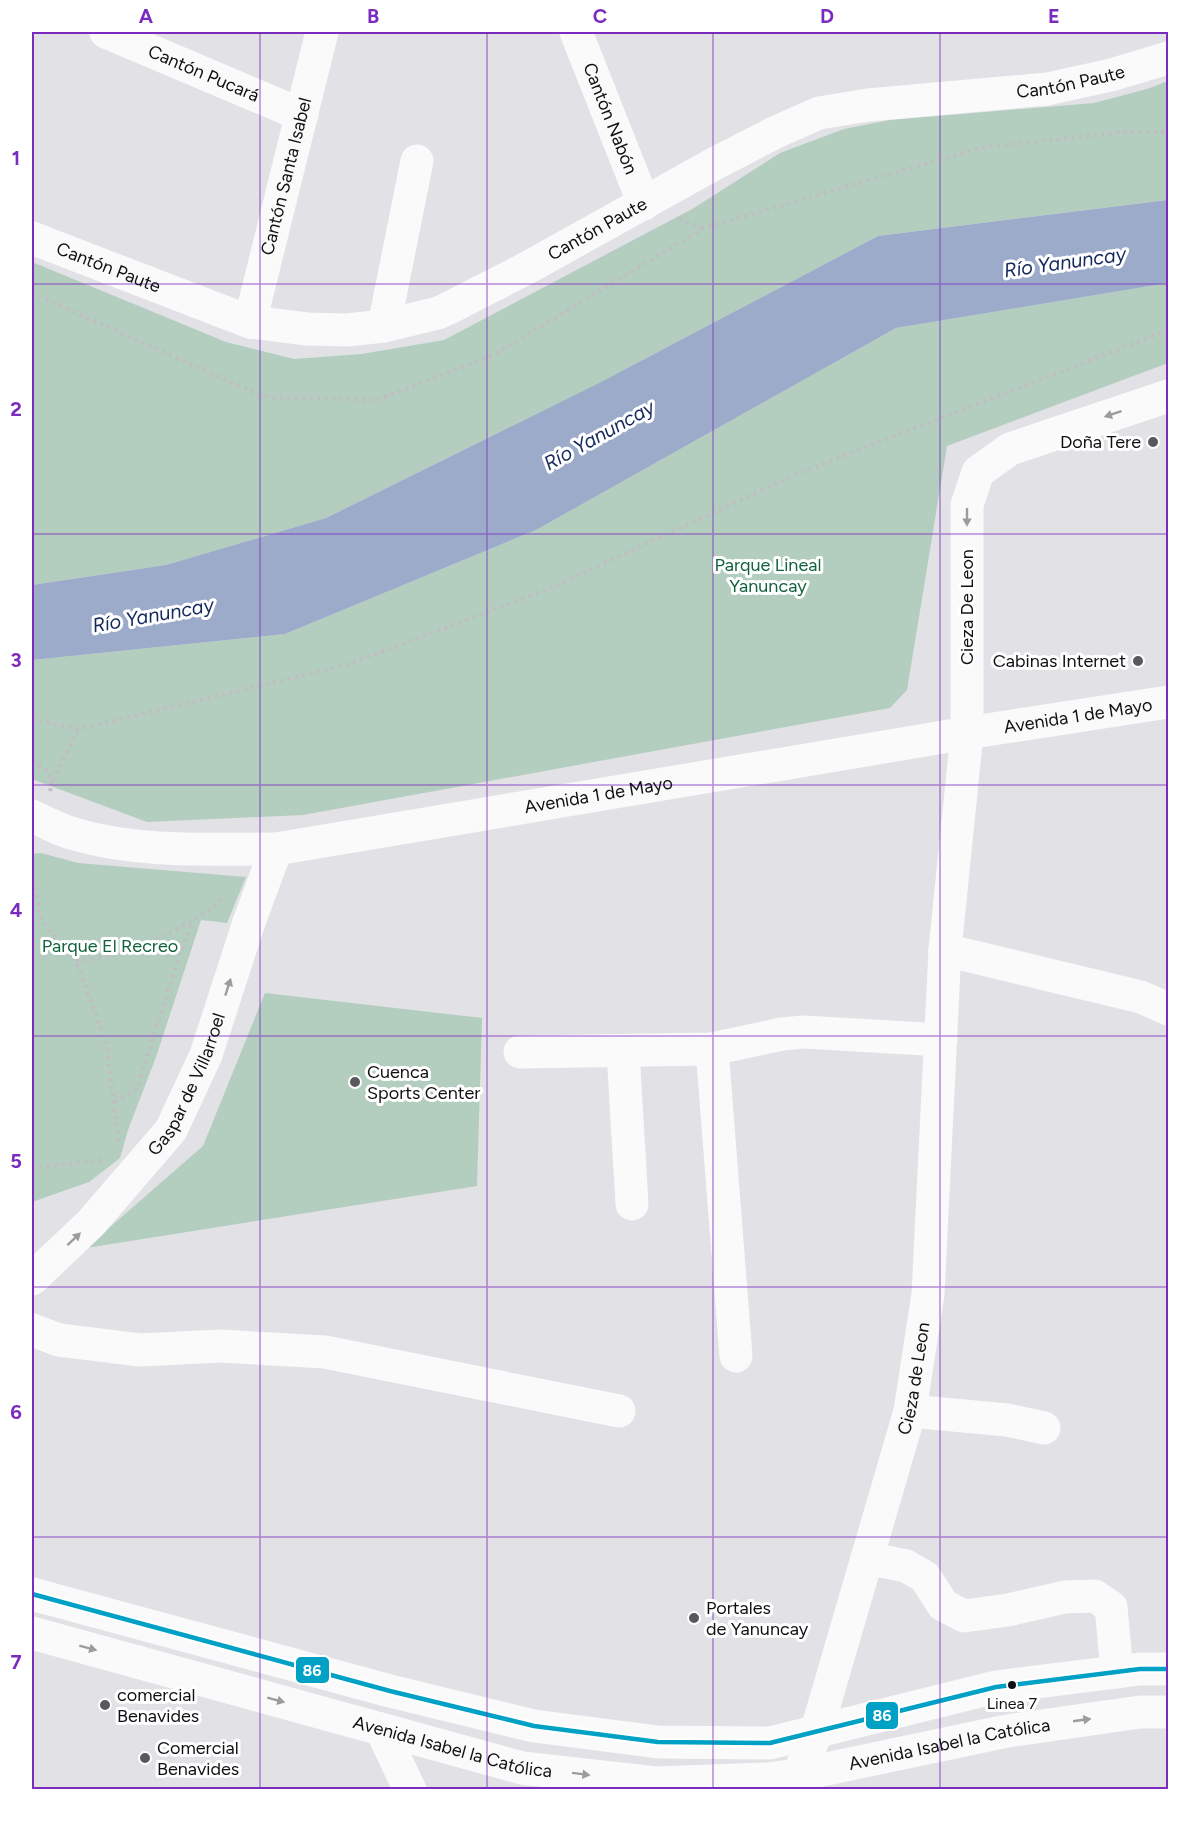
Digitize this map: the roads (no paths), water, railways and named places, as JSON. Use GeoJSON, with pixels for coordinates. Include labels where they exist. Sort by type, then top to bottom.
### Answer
{"type":"FeatureCollection","features":[{"type":"Feature","properties":{"kind":"street","name":"Cantón Pucará"},"geometry":{"type":"LineString","coordinates":[[106,32],[302,115]]}},
{"type":"Feature","properties":{"kind":"street","name":"Cantón Santa Isabel"},"geometry":{"type":"LineString","coordinates":[[250,322],[322,32]]}},
{"type":"Feature","properties":{"kind":"street","name":"Cantón Nabón"},"geometry":{"type":"LineString","coordinates":[[576,32],[644,204]]}},
{"type":"Feature","properties":{"kind":"street","name":"Cantón Paute"},"geometry":{"type":"LineString","coordinates":[[32,238],[250,322],[325,330],[384,326],[447,309],[527,268],[714,164],[819,113],[868,105],[1047,89],[1111,75],[1168,58]]}},
{"type":"Feature","properties":{"kind":"street"},"geometry":{"type":"LineString","coordinates":[[384,326],[417,161]]}},
{"type":"Feature","properties":{"kind":"street","name":"Cieza De Leon"},"geometry":{"type":"LineString","coordinates":[[945,950],[967,733],[968,505],[978,472],[1010,449],[1168,396]]}},
{"type":"Feature","properties":{"kind":"street","name":"Avenida 1 de Mayo"},"geometry":{"type":"LineString","coordinates":[[32,816],[73,834],[117,842],[187,850],[276,849],[967,733],[1168,702]]}},
{"type":"Feature","properties":{"kind":"street","name":"Gaspar de Villarroel"},"geometry":{"type":"LineString","coordinates":[[32,1279],[91,1223],[125,1169],[171,1130],[206,1055],[248,925],[276,849]]}},
{"type":"Feature","properties":{"kind":"street"},"geometry":{"type":"LineString","coordinates":[[945,950],[1141,997],[1168,1009]]}},
{"type":"Feature","properties":{"kind":"street","name":"Cieza de Leon"},"geometry":{"type":"LineString","coordinates":[[795,1782],[816,1733],[910,1411],[928,1294],[945,950]]}},
{"type":"Feature","properties":{"kind":"street"},"geometry":{"type":"LineString","coordinates":[[520,1052],[712,1049],[782,1034],[804,1032],[941,1040]]}},
{"type":"Feature","properties":{"kind":"street"},"geometry":{"type":"LineString","coordinates":[[712,1049],[736,1356]]}},
{"type":"Feature","properties":{"kind":"street"},"geometry":{"type":"LineString","coordinates":[[623,1052],[632,1204]]}},
{"type":"Feature","properties":{"kind":"street"},"geometry":{"type":"LineString","coordinates":[[32,1330],[59,1340],[140,1350],[221,1346],[325,1352],[619,1411]]}},
{"type":"Feature","properties":{"kind":"street"},"geometry":{"type":"LineString","coordinates":[[910,1411],[1007,1420],[1044,1428]]}},
{"type":"Feature","properties":{"kind":"street"},"geometry":{"type":"LineString","coordinates":[[867,1558],[906,1566],[925,1577],[943,1605],[964,1616],[1008,1610],[1065,1597],[1095,1596],[1111,1607],[1117,1672]]}},
{"type":"Feature","properties":{"kind":"street","name":"Avenida Isabel la Católica"},"geometry":{"type":"LineString","coordinates":[[32,1594],[390,1691],[534,1726],[658,1742],[770,1743],[996,1687],[1117,1672],[1168,1669]]}},
{"type":"Feature","properties":{"kind":"street","name":"Avenida Isabel la Católica"},"geometry":{"type":"LineString","coordinates":[[32,1633],[522,1768],[656,1783],[767,1779],[795,1782],[1007,1731],[1140,1712],[1168,1712]]}},
{"type":"Feature","properties":{"kind":"street"},"geometry":{"type":"LineString","coordinates":[[381,1729],[410,1790]]}},
{"type":"Feature","properties":{"kind":"water","name":"Río Yanuncay"},"geometry":{"type":"Polygon","coordinates":[[[1168,200],[1168,283],[896,328],[536,530],[285,634],[32,660],[32,585],[166,565],[326,518],[601,382],[878,236],[1168,200]]]}},
{"type":"Feature","properties":{"kind":"place","name":"Doña Tere"},"geometry":{"type":"Point","coordinates":[1153,442]}},
{"type":"Feature","properties":{"kind":"place","name":"Cabinas Internet"},"geometry":{"type":"Point","coordinates":[1138,661]}},
{"type":"Feature","properties":{"kind":"place","name":"Cuenca Sports Center"},"geometry":{"type":"Point","coordinates":[355,1082]}},
{"type":"Feature","properties":{"kind":"place","name":"Portales de Yanuncay"},"geometry":{"type":"Point","coordinates":[694,1618]}},
{"type":"Feature","properties":{"kind":"place","name":"Linea 7"},"geometry":{"type":"Point","coordinates":[1012,1685]}},
{"type":"Feature","properties":{"kind":"place","name":"comercial Benavides"},"geometry":{"type":"Point","coordinates":[105,1705]}},
{"type":"Feature","properties":{"kind":"place","name":"Comercial Benavides"},"geometry":{"type":"Point","coordinates":[145,1758]}},
{"type":"Feature","properties":{"kind":"park label","name":"Parque Lineal Yanuncay"},"geometry":{"type":"Point","coordinates":[768,575]}},
{"type":"Feature","properties":{"kind":"park label","name":"Parque El Recreo"},"geometry":{"type":"Point","coordinates":[110,946]}}]}
